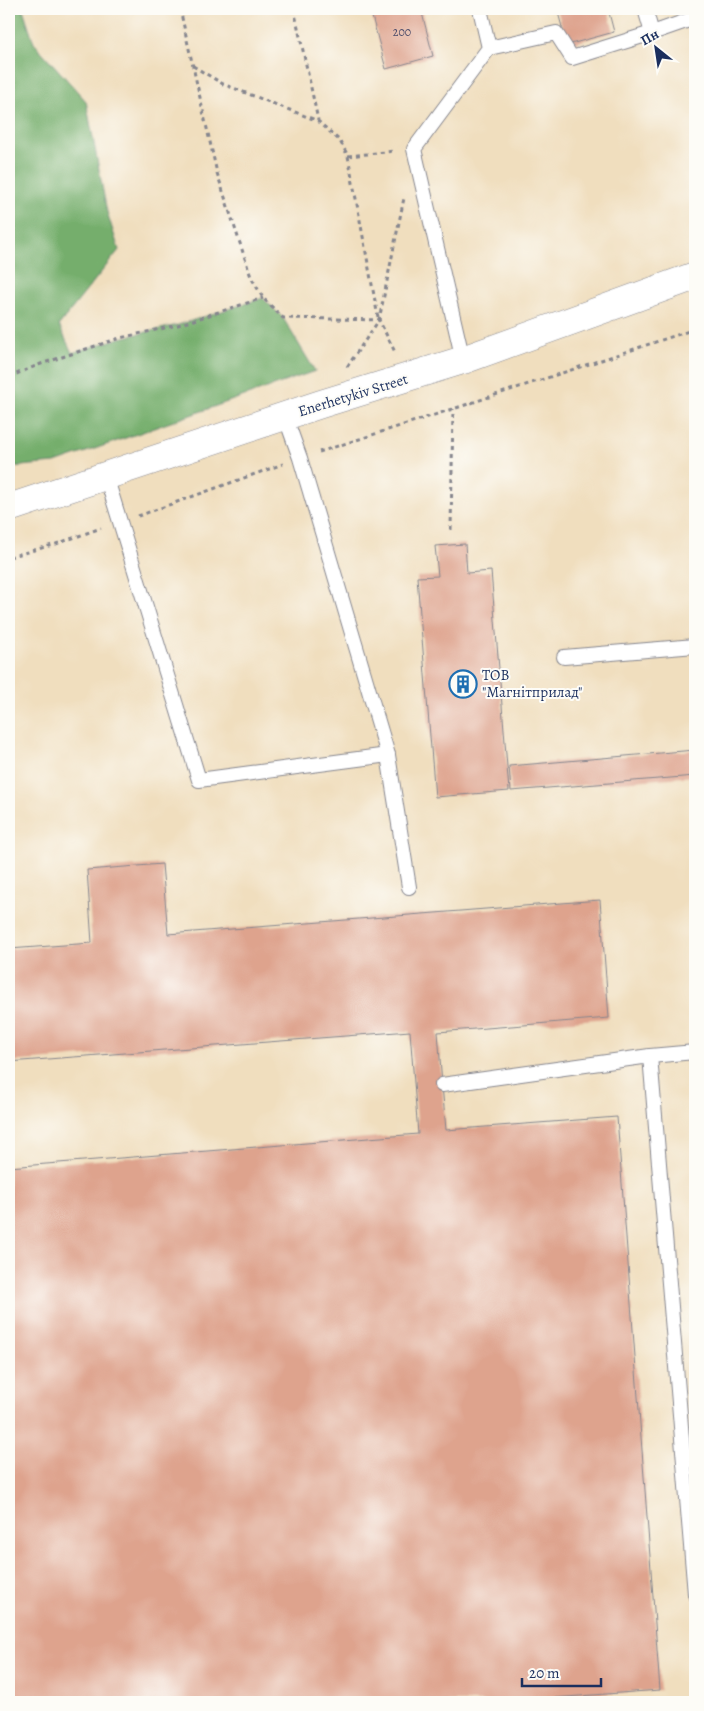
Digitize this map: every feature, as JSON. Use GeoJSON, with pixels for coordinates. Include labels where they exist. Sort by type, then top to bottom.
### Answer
{"type":"FeatureCollection","features":[{"type":"Feature","properties":{"kind":"main road","name":"Enerhetykiv Street"},"geometry":{"type":"LineString","coordinates":[[9,508],[321,404],[464,360],[695,276]]}},
{"type":"Feature","properties":{"kind":"lane"},"geometry":{"type":"LineString","coordinates":[[480,9],[488,48]]}},
{"type":"Feature","properties":{"kind":"lane"},"geometry":{"type":"LineString","coordinates":[[645,9],[652,33]]}},
{"type":"Feature","properties":{"kind":"lane"},"geometry":{"type":"LineString","coordinates":[[464,360],[414,149],[488,48],[556,33],[572,58],[695,18]]}},
{"type":"Feature","properties":{"kind":"lane"},"geometry":{"type":"LineString","coordinates":[[285,416],[300,458],[388,755],[409,887]]}},
{"type":"Feature","properties":{"kind":"lane"},"geometry":{"type":"LineString","coordinates":[[106,476],[199,780],[388,755]]}},
{"type":"Feature","properties":{"kind":"lane"},"geometry":{"type":"LineString","coordinates":[[564,656],[695,646]]}},
{"type":"Feature","properties":{"kind":"lane"},"geometry":{"type":"LineString","coordinates":[[442,1085],[650,1056],[695,1052]]}},
{"type":"Feature","properties":{"kind":"lane"},"geometry":{"type":"LineString","coordinates":[[650,1056],[695,1594]]}},
{"type":"Feature","properties":{"kind":"path"},"geometry":{"type":"LineString","coordinates":[[180,9],[217,173],[251,277],[262,298],[283,318],[379,320]]}},
{"type":"Feature","properties":{"kind":"path"},"geometry":{"type":"LineString","coordinates":[[294,9],[318,121]]}},
{"type":"Feature","properties":{"kind":"path"},"geometry":{"type":"LineString","coordinates":[[193,66],[223,84],[318,121],[340,141],[348,156],[379,320],[407,378]]}},
{"type":"Feature","properties":{"kind":"path"},"geometry":{"type":"LineString","coordinates":[[348,156],[414,149]]}},
{"type":"Feature","properties":{"kind":"path"},"geometry":{"type":"LineString","coordinates":[[321,404],[379,320],[404,196]]}},
{"type":"Feature","properties":{"kind":"path"},"geometry":{"type":"LineString","coordinates":[[9,377],[41,364],[120,338],[178,325],[262,298]]}},
{"type":"Feature","properties":{"kind":"path"},"geometry":{"type":"LineString","coordinates":[[9,557],[56,544],[300,458],[695,328]]}},
{"type":"Feature","properties":{"kind":"path"},"geometry":{"type":"LineString","coordinates":[[691,330],[695,350]]}},
{"type":"Feature","properties":{"kind":"path"},"geometry":{"type":"LineString","coordinates":[[451,530],[453,409]]}},
{"type":"Feature","properties":{"kind":"green space"},"geometry":{"type":"Polygon","coordinates":[[[9,9],[23,9],[34,43],[86,101],[107,212],[119,250],[59,325],[72,353],[120,338],[178,325],[263,298],[283,318],[315,371],[55,463],[9,467],[9,9]]]}},
{"type":"Feature","properties":{"kind":"building"},"geometry":{"type":"Polygon","coordinates":[[[370,9],[421,9],[433,56],[386,69],[370,9]]]}},
{"type":"Feature","properties":{"kind":"building"},"geometry":{"type":"Polygon","coordinates":[[[557,9],[608,9],[614,32],[567,45],[557,9]]]}},
{"type":"Feature","properties":{"kind":"building","name":"ТОВ \"Магнітприлад\""},"geometry":{"type":"Polygon","coordinates":[[[465,544],[467,573],[491,571],[509,791],[435,797],[417,577],[438,576],[435,546],[465,544]]]}},
{"type":"Feature","properties":{"kind":"building"},"geometry":{"type":"Polygon","coordinates":[[[695,750],[695,776],[511,791],[509,766],[695,750]]]}},
{"type":"Feature","properties":{"kind":"building"},"geometry":{"type":"Polygon","coordinates":[[[162,864],[168,934],[600,900],[609,1018],[438,1032],[442,1085],[446,1130],[617,1117],[660,1690],[499,1702],[9,1702],[9,1167],[418,1134],[410,1031],[9,1062],[9,949],[92,943],[87,870],[162,864]]]}},
{"type":"Feature","properties":{"kind":"place","name":"ТОВ \"Магнітприлад\""},"geometry":{"type":"Point","coordinates":[463,684]}}]}
